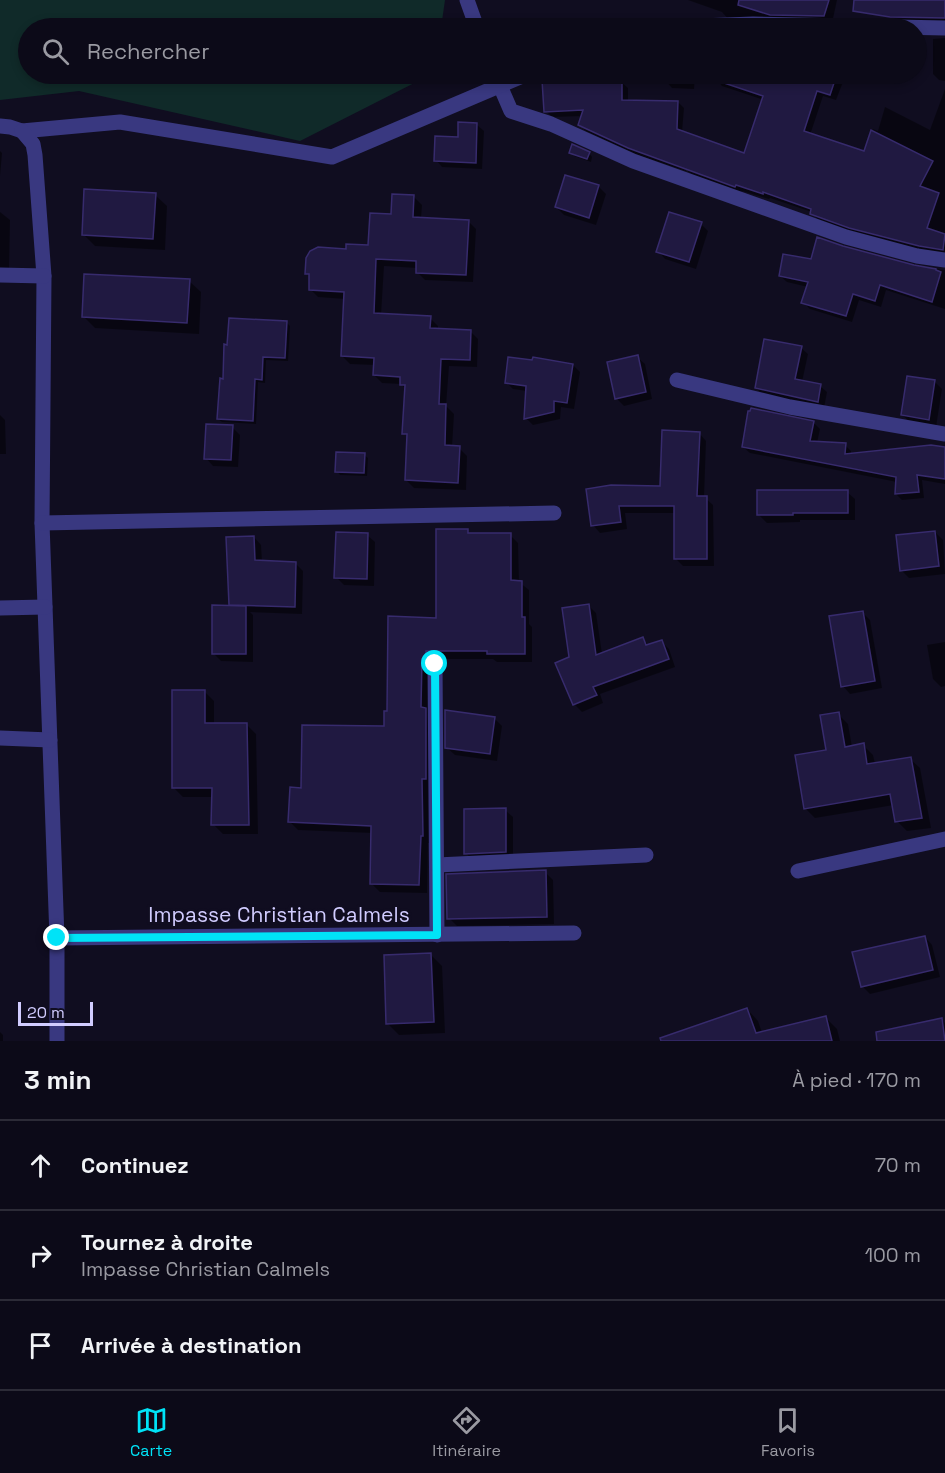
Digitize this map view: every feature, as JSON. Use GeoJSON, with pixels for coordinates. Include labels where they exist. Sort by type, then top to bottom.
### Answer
{"type":"FeatureCollection","features":[{"type":"Feature","properties":{"kind":"street"},"geometry":{"type":"LineString","coordinates":[[467,0],[473,18]]}},
{"type":"Feature","properties":{"kind":"street"},"geometry":{"type":"LineString","coordinates":[[927,28],[945,28]]}},
{"type":"Feature","properties":{"kind":"street"},"geometry":{"type":"LineString","coordinates":[[0,126],[22,130],[120,122],[332,157],[489,84]]}},
{"type":"Feature","properties":{"kind":"street"},"geometry":{"type":"LineString","coordinates":[[500,84],[511,111],[550,124],[633,161],[846,237],[917,256],[945,260]]}},
{"type":"Feature","properties":{"kind":"street"},"geometry":{"type":"LineString","coordinates":[[22,130],[33,144],[35,155],[44,276],[42,523],[57,938],[57,1041]]}},
{"type":"Feature","properties":{"kind":"street"},"geometry":{"type":"LineString","coordinates":[[0,275],[44,276]]}},
{"type":"Feature","properties":{"kind":"street"},"geometry":{"type":"LineString","coordinates":[[677,380],[790,407],[945,434]]}},
{"type":"Feature","properties":{"kind":"street"},"geometry":{"type":"LineString","coordinates":[[42,523],[554,513]]}},
{"type":"Feature","properties":{"kind":"street"},"geometry":{"type":"LineString","coordinates":[[0,608],[45,608]]}},
{"type":"Feature","properties":{"kind":"street"},"geometry":{"type":"LineString","coordinates":[[435,664],[437,935]]}},
{"type":"Feature","properties":{"kind":"street"},"geometry":{"type":"LineString","coordinates":[[0,738],[50,740]]}},
{"type":"Feature","properties":{"kind":"street"},"geometry":{"type":"LineString","coordinates":[[798,871],[945,839]]}},
{"type":"Feature","properties":{"kind":"street"},"geometry":{"type":"LineString","coordinates":[[437,865],[646,855]]}},
{"type":"Feature","properties":{"kind":"street","name":"Impasse Christian Calmels"},"geometry":{"type":"LineString","coordinates":[[57,938],[574,933]]}},
{"type":"Feature","properties":{"kind":"green space"},"geometry":{"type":"Polygon","coordinates":[[[0,0],[445,0],[442,18],[18,18],[18,84],[412,84],[300,141],[79,91],[0,100],[0,0]]]}},
{"type":"Feature","properties":{"kind":"building"},"geometry":{"type":"Polygon","coordinates":[[[739,0],[829,0],[824,16],[770,15],[738,5],[739,0]]]}},
{"type":"Feature","properties":{"kind":"building"},"geometry":{"type":"Polygon","coordinates":[[[854,0],[945,0],[945,18],[890,17],[853,11],[854,0]]]}},
{"type":"Feature","properties":{"kind":"building"},"geometry":{"type":"Polygon","coordinates":[[[542,84],[622,84],[622,100],[678,101],[677,129],[744,153],[763,96],[727,84],[834,84],[830,95],[817,91],[804,131],[864,151],[871,130],[933,161],[920,186],[939,193],[927,228],[945,234],[943,250],[849,228],[810,214],[811,209],[763,192],[763,194],[736,185],[735,187],[628,148],[578,125],[583,110],[544,112],[542,84]]]}},
{"type":"Feature","properties":{"kind":"building"},"geometry":{"type":"Polygon","coordinates":[[[458,122],[477,123],[476,163],[434,161],[435,136],[458,137],[458,122]]]}},
{"type":"Feature","properties":{"kind":"building"},"geometry":{"type":"Polygon","coordinates":[[[572,144],[590,152],[587,159],[569,153],[572,144]]]}},
{"type":"Feature","properties":{"kind":"building"},"geometry":{"type":"Polygon","coordinates":[[[565,175],[599,185],[589,218],[555,207],[565,175]]]}},
{"type":"Feature","properties":{"kind":"building"},"geometry":{"type":"Polygon","coordinates":[[[84,189],[156,193],[153,239],[82,235],[84,189]]]}},
{"type":"Feature","properties":{"kind":"building"},"geometry":{"type":"Polygon","coordinates":[[[392,194],[414,195],[413,217],[469,220],[466,275],[416,273],[416,261],[376,259],[374,313],[431,316],[430,328],[471,330],[470,360],[441,359],[439,404],[446,404],[445,445],[460,446],[458,483],[405,480],[407,434],[402,434],[405,385],[400,385],[400,377],[373,375],[374,358],[341,356],[344,292],[309,290],[309,274],[305,274],[306,258],[310,251],[318,247],[346,249],[346,244],[368,245],[370,213],[391,214],[392,194]]]}},
{"type":"Feature","properties":{"kind":"building"},"geometry":{"type":"Polygon","coordinates":[[[669,212],[702,222],[689,262],[656,252],[669,212]]]}},
{"type":"Feature","properties":{"kind":"building"},"geometry":{"type":"Polygon","coordinates":[[[817,237],[843,246],[936,269],[941,272],[932,302],[880,285],[875,301],[853,294],[846,316],[801,303],[808,282],[779,276],[783,254],[811,259],[817,237]]]}},
{"type":"Feature","properties":{"kind":"building"},"geometry":{"type":"Polygon","coordinates":[[[84,274],[190,279],[187,323],[82,317],[84,274]]]}},
{"type":"Feature","properties":{"kind":"building"},"geometry":{"type":"Polygon","coordinates":[[[229,318],[287,321],[285,358],[263,357],[262,380],[255,379],[253,421],[217,419],[220,378],[223,379],[224,344],[227,345],[229,318]]]}},
{"type":"Feature","properties":{"kind":"building"},"geometry":{"type":"Polygon","coordinates":[[[764,339],[802,346],[795,379],[821,384],[818,402],[755,388],[764,339]]]}},
{"type":"Feature","properties":{"kind":"building"},"geometry":{"type":"Polygon","coordinates":[[[638,355],[646,392],[615,399],[607,362],[638,355]]]}},
{"type":"Feature","properties":{"kind":"building"},"geometry":{"type":"Polygon","coordinates":[[[508,357],[532,360],[533,357],[573,364],[567,403],[554,401],[554,412],[524,419],[526,386],[505,383],[508,357]]]}},
{"type":"Feature","properties":{"kind":"building"},"geometry":{"type":"Polygon","coordinates":[[[907,376],[935,380],[929,420],[901,415],[907,376]]]}},
{"type":"Feature","properties":{"kind":"building"},"geometry":{"type":"Polygon","coordinates":[[[751,408],[814,421],[810,441],[846,443],[845,454],[931,445],[945,447],[945,479],[917,475],[919,492],[895,494],[896,477],[742,447],[748,411],[751,408]]]}},
{"type":"Feature","properties":{"kind":"building"},"geometry":{"type":"Polygon","coordinates":[[[206,424],[233,425],[231,460],[204,459],[206,424]]]}},
{"type":"Feature","properties":{"kind":"building"},"geometry":{"type":"Polygon","coordinates":[[[662,430],[700,432],[697,496],[707,496],[707,559],[674,559],[674,506],[619,506],[621,522],[591,526],[586,489],[611,485],[660,486],[662,430]]]}},
{"type":"Feature","properties":{"kind":"building"},"geometry":{"type":"Polygon","coordinates":[[[336,452],[365,453],[364,473],[335,472],[336,452]]]}},
{"type":"Feature","properties":{"kind":"building"},"geometry":{"type":"Polygon","coordinates":[[[757,490],[848,490],[848,513],[757,515],[757,490]]]}},
{"type":"Feature","properties":{"kind":"building"},"geometry":{"type":"Polygon","coordinates":[[[436,529],[468,529],[468,533],[511,533],[511,580],[522,581],[525,654],[487,654],[487,651],[426,651],[426,660],[422,659],[421,707],[426,708],[426,779],[422,779],[423,836],[421,836],[419,885],[370,884],[371,826],[288,822],[290,787],[301,788],[302,725],[384,726],[384,711],[387,711],[388,616],[436,618],[436,529]]]}},
{"type":"Feature","properties":{"kind":"building"},"geometry":{"type":"Polygon","coordinates":[[[935,531],[939,566],[900,571],[896,535],[935,531]]]}},
{"type":"Feature","properties":{"kind":"building"},"geometry":{"type":"Polygon","coordinates":[[[336,532],[368,533],[367,579],[334,578],[336,532]]]}},
{"type":"Feature","properties":{"kind":"building"},"geometry":{"type":"Polygon","coordinates":[[[254,536],[255,560],[296,562],[295,607],[229,605],[226,537],[254,536]]]}},
{"type":"Feature","properties":{"kind":"building"},"geometry":{"type":"Polygon","coordinates":[[[589,604],[596,655],[643,637],[646,645],[662,640],[669,659],[593,687],[597,695],[573,705],[555,663],[569,657],[562,608],[589,604]]]}},
{"type":"Feature","properties":{"kind":"building"},"geometry":{"type":"Polygon","coordinates":[[[212,605],[246,606],[246,654],[212,654],[212,605]]]}},
{"type":"Feature","properties":{"kind":"building"},"geometry":{"type":"Polygon","coordinates":[[[863,611],[875,681],[841,687],[829,616],[863,611]]]}},
{"type":"Feature","properties":{"kind":"building"},"geometry":{"type":"Polygon","coordinates":[[[172,690],[205,690],[205,723],[247,723],[249,825],[211,825],[212,788],[172,788],[172,690]]]}},
{"type":"Feature","properties":{"kind":"building"},"geometry":{"type":"Polygon","coordinates":[[[445,710],[495,717],[490,754],[445,748],[445,710]]]}},
{"type":"Feature","properties":{"kind":"building"},"geometry":{"type":"Polygon","coordinates":[[[839,712],[845,747],[864,743],[867,764],[911,757],[922,818],[895,822],[890,794],[804,809],[795,755],[826,750],[820,715],[839,712]]]}},
{"type":"Feature","properties":{"kind":"building"},"geometry":{"type":"Polygon","coordinates":[[[506,808],[506,852],[464,854],[464,809],[506,808]]]}},
{"type":"Feature","properties":{"kind":"building"},"geometry":{"type":"Polygon","coordinates":[[[546,870],[547,917],[447,919],[446,874],[546,870]]]}},
{"type":"Feature","properties":{"kind":"building"},"geometry":{"type":"Polygon","coordinates":[[[925,936],[933,970],[861,987],[852,952],[925,936]]]}},
{"type":"Feature","properties":{"kind":"building"},"geometry":{"type":"Polygon","coordinates":[[[431,953],[434,1022],[386,1024],[384,955],[431,953]]]}},
{"type":"Feature","properties":{"kind":"building"},"geometry":{"type":"Polygon","coordinates":[[[747,1008],[756,1033],[826,1016],[832,1041],[661,1041],[660,1038],[747,1008]]]}},
{"type":"Feature","properties":{"kind":"building"},"geometry":{"type":"Polygon","coordinates":[[[942,1018],[945,1041],[877,1041],[876,1032],[942,1018]]]}},
{"type":"Feature","properties":{"kind":"route"},"geometry":{"type":"LineString","coordinates":[[57,938],[437,935],[435,664]]}}]}
